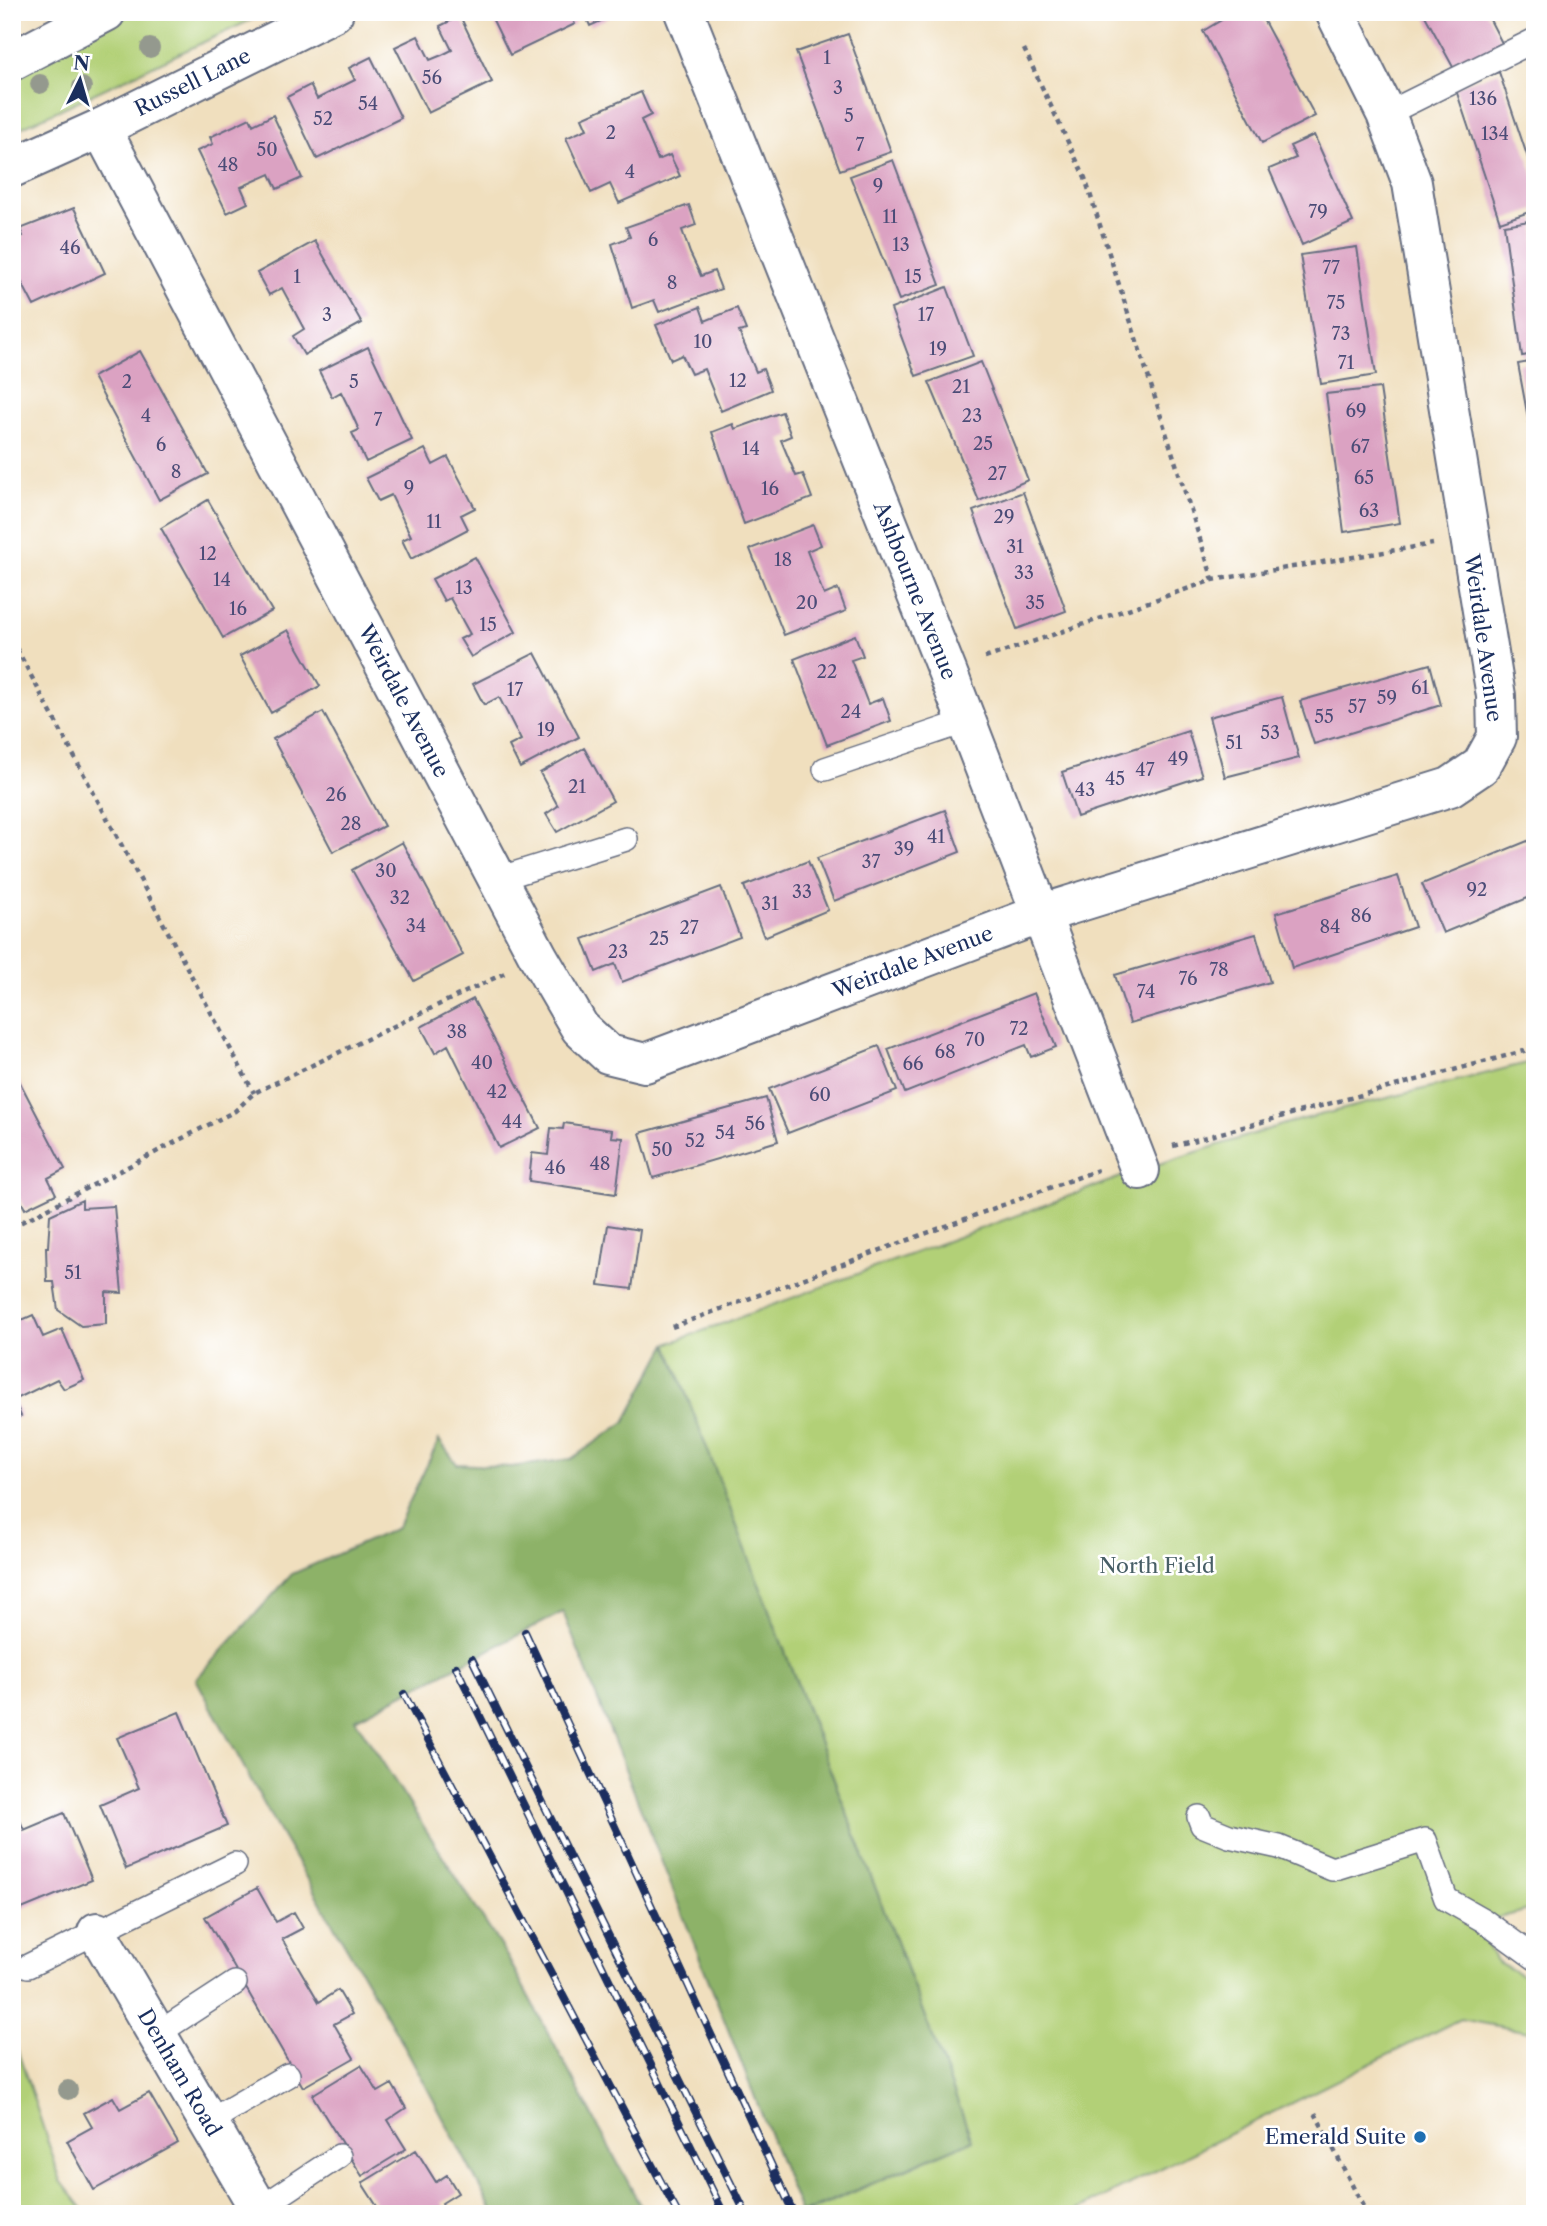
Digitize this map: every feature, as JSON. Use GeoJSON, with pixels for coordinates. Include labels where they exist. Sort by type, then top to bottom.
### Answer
{"type":"FeatureCollection","features":[{"type":"Feature","properties":{"kind":"street"},"geometry":{"type":"LineString","coordinates":[[12,61],[106,12]]}},
{"type":"Feature","properties":{"kind":"street","name":"Russell Lane"},"geometry":{"type":"LineString","coordinates":[[12,168],[101,128],[334,12]]}},
{"type":"Feature","properties":{"kind":"street","name":"Ashbourne Avenue"},"geometry":{"type":"LineString","coordinates":[[684,12],[967,721],[1140,1170]]}},
{"type":"Feature","properties":{"kind":"street","name":"Weirdale Avenue"},"geometry":{"type":"LineString","coordinates":[[101,128],[538,956],[580,1028],[608,1054],[645,1063],[1041,914],[1450,787],[1481,766],[1497,737],[1496,696],[1412,183],[1386,114],[1335,12]]}},
{"type":"Feature","properties":{"kind":"street","name":"Denham Road"},"geometry":{"type":"LineString","coordinates":[[97,1932],[260,2211]]}},
{"type":"Feature","properties":{"kind":"lane"},"geometry":{"type":"LineString","coordinates":[[1386,114],[1535,40]]}},
{"type":"Feature","properties":{"kind":"lane"},"geometry":{"type":"LineString","coordinates":[[825,769],[967,721]]}},
{"type":"Feature","properties":{"kind":"lane"},"geometry":{"type":"LineString","coordinates":[[498,879],[626,839]]}},
{"type":"Feature","properties":{"kind":"lane"},"geometry":{"type":"LineString","coordinates":[[1199,1816],[1202,1825],[1229,1836],[1279,1847],[1332,1869],[1425,1840],[1446,1899],[1483,1920],[1535,1958]]}},
{"type":"Feature","properties":{"kind":"lane"},"geometry":{"type":"LineString","coordinates":[[28,1966],[235,1864]]}},
{"type":"Feature","properties":{"kind":"lane"},"geometry":{"type":"LineString","coordinates":[[157,2034],[235,1983]]}},
{"type":"Feature","properties":{"kind":"lane"},"geometry":{"type":"LineString","coordinates":[[208,2122],[288,2075]]}},
{"type":"Feature","properties":{"kind":"lane"},"geometry":{"type":"LineString","coordinates":[[260,2211],[339,2156]]}},
{"type":"Feature","properties":{"kind":"path"},"geometry":{"type":"LineString","coordinates":[[1024,49],[1085,178],[1213,580]]}},
{"type":"Feature","properties":{"kind":"path"},"geometry":{"type":"LineString","coordinates":[[947,671],[1213,580],[1469,538]]}},
{"type":"Feature","properties":{"kind":"path"},"geometry":{"type":"LineString","coordinates":[[12,640],[254,1093]]}},
{"type":"Feature","properties":{"kind":"path"},"geometry":{"type":"LineString","coordinates":[[12,1227],[234,1111],[254,1093],[538,956]]}},
{"type":"Feature","properties":{"kind":"path"},"geometry":{"type":"LineString","coordinates":[[1315,2112],[1367,2214]]}},
{"type":"Feature","properties":{"kind":"path"},"geometry":{"type":"LineString","coordinates":[[12,2209],[34,2211]]}},
{"type":"Feature","properties":{"kind":"green space"},"geometry":{"type":"Polygon","coordinates":[[[130,12],[268,12],[12,132],[12,72],[130,12]]]}},
{"type":"Feature","properties":{"kind":"green space","name":"North Field"},"geometry":{"type":"Polygon","coordinates":[[[1535,1061],[1535,1906],[1476,1924],[1496,1961],[1535,1982],[1535,2033],[1460,2019],[1073,2214],[804,2214],[972,2140],[667,1344],[1140,1170],[1288,1123],[1535,1061]]]}},
{"type":"Feature","properties":{"kind":"green space"},"geometry":{"type":"Polygon","coordinates":[[[667,1344],[972,2140],[801,2214],[563,1612],[355,1719],[508,1958],[645,2214],[494,2214],[409,2054],[276,1826],[196,1679],[292,1574],[397,1528],[439,1440],[457,1464],[511,1467],[571,1459],[625,1422],[667,1344]]]}},
{"type":"Feature","properties":{"kind":"green space"},"geometry":{"type":"Polygon","coordinates":[[[12,2034],[61,2181],[87,2214],[12,2214],[12,2034]]]}},
{"type":"Feature","properties":{"kind":"building"},"geometry":{"type":"Polygon","coordinates":[[[489,12],[569,12],[575,24],[510,55],[489,12]]]}},
{"type":"Feature","properties":{"kind":"building"},"geometry":{"type":"Polygon","coordinates":[[[584,12],[611,12],[612,16],[590,26],[584,12]]]}},
{"type":"Feature","properties":{"kind":"building"},"geometry":{"type":"Polygon","coordinates":[[[1235,12],[1259,12],[1315,116],[1262,143],[1203,31],[1235,12]]]}},
{"type":"Feature","properties":{"kind":"building"},"geometry":{"type":"Polygon","coordinates":[[[1423,12],[1486,12],[1502,43],[1454,69],[1423,12]]]}},
{"type":"Feature","properties":{"kind":"building"},"geometry":{"type":"Polygon","coordinates":[[[460,16],[492,82],[428,113],[395,47],[418,36],[430,60],[442,55],[452,50],[440,26],[460,16]]]}},
{"type":"Feature","properties":{"kind":"building"},"geometry":{"type":"Polygon","coordinates":[[[848,34],[891,152],[840,170],[796,52],[848,34]]]}},
{"type":"Feature","properties":{"kind":"building"},"geometry":{"type":"Polygon","coordinates":[[[371,57],[401,118],[317,159],[287,97],[310,85],[317,99],[355,80],[349,68],[371,57]]]}},
{"type":"Feature","properties":{"kind":"building"},"geometry":{"type":"Polygon","coordinates":[[[1499,72],[1535,179],[1535,210],[1500,222],[1455,87],[1499,72]]]}},
{"type":"Feature","properties":{"kind":"building"},"geometry":{"type":"Polygon","coordinates":[[[641,92],[651,115],[641,120],[658,160],[670,155],[680,176],[619,203],[610,184],[591,193],[566,138],[587,129],[582,118],[641,92]]]}},
{"type":"Feature","properties":{"kind":"building"},"geometry":{"type":"Polygon","coordinates":[[[273,115],[302,178],[277,189],[270,174],[241,187],[248,203],[227,213],[197,151],[213,144],[210,137],[250,118],[253,125],[273,115]]]}},
{"type":"Feature","properties":{"kind":"building"},"geometry":{"type":"Polygon","coordinates":[[[1314,135],[1353,222],[1302,245],[1269,169],[1296,158],[1290,146],[1314,135]]]}},
{"type":"Feature","properties":{"kind":"building"},"geometry":{"type":"Polygon","coordinates":[[[893,160],[940,285],[899,300],[850,176],[893,160]]]}},
{"type":"Feature","properties":{"kind":"building"},"geometry":{"type":"Polygon","coordinates":[[[689,205],[696,225],[682,230],[690,253],[701,276],[714,271],[721,289],[659,312],[654,300],[632,308],[612,244],[630,237],[626,227],[689,205]]]}},
{"type":"Feature","properties":{"kind":"building"},"geometry":{"type":"Polygon","coordinates":[[[74,208],[105,273],[34,306],[12,264],[12,242],[23,236],[20,229],[74,208]]]}},
{"type":"Feature","properties":{"kind":"building"},"geometry":{"type":"Polygon","coordinates":[[[1535,220],[1535,354],[1522,356],[1504,225],[1535,220]]]}},
{"type":"Feature","properties":{"kind":"building"},"geometry":{"type":"Polygon","coordinates":[[[315,241],[362,323],[304,355],[293,336],[304,329],[282,288],[269,295],[257,273],[315,241]]]}},
{"type":"Feature","properties":{"kind":"building"},"geometry":{"type":"Polygon","coordinates":[[[1357,247],[1376,375],[1321,384],[1300,255],[1357,247]]]}},
{"type":"Feature","properties":{"kind":"building"},"geometry":{"type":"Polygon","coordinates":[[[947,287],[973,356],[916,376],[891,309],[947,287]]]}},
{"type":"Feature","properties":{"kind":"building"},"geometry":{"type":"Polygon","coordinates":[[[700,307],[705,321],[737,308],[746,330],[739,332],[756,372],[763,369],[771,390],[721,411],[704,369],[691,374],[682,355],[671,360],[656,325],[700,307]]]}},
{"type":"Feature","properties":{"kind":"building"},"geometry":{"type":"Polygon","coordinates":[[[368,347],[412,440],[366,462],[352,433],[359,430],[341,392],[332,397],[319,371],[368,347]]]}},
{"type":"Feature","properties":{"kind":"building"},"geometry":{"type":"Polygon","coordinates":[[[140,351],[208,474],[159,500],[93,377],[140,351]]]}},
{"type":"Feature","properties":{"kind":"building"},"geometry":{"type":"Polygon","coordinates":[[[1535,361],[1535,445],[1533,445],[1518,364],[1535,361]]]}},
{"type":"Feature","properties":{"kind":"building"},"geometry":{"type":"Polygon","coordinates":[[[981,362],[1028,480],[979,501],[929,382],[981,362]]]}},
{"type":"Feature","properties":{"kind":"building"},"geometry":{"type":"Polygon","coordinates":[[[1380,388],[1400,523],[1344,532],[1326,394],[1380,388]]]}},
{"type":"Feature","properties":{"kind":"building"},"geometry":{"type":"Polygon","coordinates":[[[782,412],[791,436],[781,440],[796,476],[803,474],[812,498],[744,524],[712,432],[733,424],[735,429],[782,412]]]}},
{"type":"Feature","properties":{"kind":"building"},"geometry":{"type":"Polygon","coordinates":[[[425,449],[433,465],[448,457],[475,508],[461,515],[468,529],[411,559],[402,540],[411,536],[391,495],[378,501],[366,478],[425,449]]]}},
{"type":"Feature","properties":{"kind":"building"},"geometry":{"type":"Polygon","coordinates":[[[1023,492],[1066,611],[1017,629],[973,511],[1023,492]]]}},
{"type":"Feature","properties":{"kind":"building"},"geometry":{"type":"Polygon","coordinates":[[[208,500],[272,611],[223,638],[161,528],[208,500]]]}},
{"type":"Feature","properties":{"kind":"building"},"geometry":{"type":"Polygon","coordinates":[[[813,525],[821,545],[807,551],[824,595],[838,589],[846,611],[784,635],[750,549],[813,525]]]}},
{"type":"Feature","properties":{"kind":"building"},"geometry":{"type":"Polygon","coordinates":[[[475,557],[516,632],[471,657],[460,639],[470,634],[450,598],[444,601],[432,579],[475,557]]]}},
{"type":"Feature","properties":{"kind":"building"},"geometry":{"type":"Polygon","coordinates":[[[288,630],[320,686],[271,713],[240,656],[288,630]]]}},
{"type":"Feature","properties":{"kind":"building"},"geometry":{"type":"Polygon","coordinates":[[[855,635],[863,656],[851,660],[868,704],[883,698],[891,721],[827,745],[794,659],[855,635]]]}},
{"type":"Feature","properties":{"kind":"building"},"geometry":{"type":"Polygon","coordinates":[[[535,653],[579,737],[520,768],[509,746],[521,740],[499,697],[484,705],[473,684],[535,653]]]}},
{"type":"Feature","properties":{"kind":"building"},"geometry":{"type":"Polygon","coordinates":[[[1430,664],[1441,705],[1314,744],[1300,701],[1430,664]]]}},
{"type":"Feature","properties":{"kind":"building"},"geometry":{"type":"Polygon","coordinates":[[[1282,697],[1299,758],[1225,777],[1209,717],[1282,697]]]}},
{"type":"Feature","properties":{"kind":"building"},"geometry":{"type":"Polygon","coordinates":[[[323,712],[384,826],[333,852],[273,739],[323,712]]]}},
{"type":"Feature","properties":{"kind":"building"},"geometry":{"type":"Polygon","coordinates":[[[1188,731],[1202,776],[1077,817],[1062,772],[1188,731]]]}},
{"type":"Feature","properties":{"kind":"building"},"geometry":{"type":"Polygon","coordinates":[[[584,748],[613,801],[557,832],[546,814],[558,806],[540,773],[584,748]]]}},
{"type":"Feature","properties":{"kind":"building"},"geometry":{"type":"Polygon","coordinates":[[[945,810],[960,852],[834,901],[817,858],[945,810]]]}},
{"type":"Feature","properties":{"kind":"building"},"geometry":{"type":"Polygon","coordinates":[[[1535,838],[1535,895],[1443,933],[1422,884],[1535,838]]]}},
{"type":"Feature","properties":{"kind":"building"},"geometry":{"type":"Polygon","coordinates":[[[402,842],[463,955],[414,981],[352,870],[402,842]]]}},
{"type":"Feature","properties":{"kind":"building"},"geometry":{"type":"Polygon","coordinates":[[[808,861],[828,910],[764,937],[744,886],[808,861]]]}},
{"type":"Feature","properties":{"kind":"building"},"geometry":{"type":"Polygon","coordinates":[[[1398,876],[1415,927],[1292,968],[1276,913],[1398,876]]]}},
{"type":"Feature","properties":{"kind":"building"},"geometry":{"type":"Polygon","coordinates":[[[721,887],[740,937],[622,982],[615,964],[596,972],[583,939],[721,887]]]}},
{"type":"Feature","properties":{"kind":"building"},"geometry":{"type":"Polygon","coordinates":[[[1256,934],[1270,982],[1130,1023],[1115,975],[1256,934]]]}},
{"type":"Feature","properties":{"kind":"building"},"geometry":{"type":"Polygon","coordinates":[[[1034,993],[1056,1047],[1031,1057],[1026,1045],[905,1093],[888,1049],[1034,993]]]}},
{"type":"Feature","properties":{"kind":"building"},"geometry":{"type":"Polygon","coordinates":[[[473,999],[540,1128],[499,1148],[448,1045],[435,1053],[421,1027],[473,999]]]}},
{"type":"Feature","properties":{"kind":"building"},"geometry":{"type":"Polygon","coordinates":[[[879,1046],[897,1091],[788,1133],[769,1089],[879,1046]]]}},
{"type":"Feature","properties":{"kind":"building"},"geometry":{"type":"Polygon","coordinates":[[[12,1067],[65,1169],[48,1178],[56,1194],[25,1209],[12,1184],[12,1067]]]}},
{"type":"Feature","properties":{"kind":"building"},"geometry":{"type":"Polygon","coordinates":[[[766,1098],[778,1141],[653,1178],[640,1133],[766,1098]]]}},
{"type":"Feature","properties":{"kind":"building"},"geometry":{"type":"Polygon","coordinates":[[[564,1123],[612,1130],[611,1137],[623,1138],[616,1194],[529,1181],[532,1153],[548,1155],[551,1128],[563,1129],[564,1123]]]}},
{"type":"Feature","properties":{"kind":"building"},"geometry":{"type":"Polygon","coordinates":[[[82,1200],[82,1208],[114,1206],[122,1293],[106,1292],[106,1324],[81,1326],[58,1310],[54,1282],[47,1282],[46,1247],[50,1215],[82,1200]]]}},
{"type":"Feature","properties":{"kind":"building"},"geometry":{"type":"Polygon","coordinates":[[[608,1225],[640,1230],[632,1289],[599,1285],[608,1225]]]}},
{"type":"Feature","properties":{"kind":"building"},"geometry":{"type":"Polygon","coordinates":[[[33,1315],[43,1337],[62,1329],[84,1380],[64,1389],[57,1379],[14,1400],[21,1416],[12,1420],[12,1320],[20,1316],[22,1320],[33,1315]]]}},
{"type":"Feature","properties":{"kind":"building"},"geometry":{"type":"Polygon","coordinates":[[[179,1712],[227,1826],[126,1869],[100,1805],[139,1788],[117,1738],[179,1712]]]}},
{"type":"Feature","properties":{"kind":"building"},"geometry":{"type":"Polygon","coordinates":[[[12,1802],[24,1830],[64,1813],[92,1880],[12,1913],[12,1802]]]}},
{"type":"Feature","properties":{"kind":"building"},"geometry":{"type":"Polygon","coordinates":[[[257,1888],[276,1922],[294,1912],[303,1928],[282,1939],[319,2002],[338,1990],[352,2014],[334,2024],[354,2058],[303,2087],[205,1917],[257,1888]]]}},
{"type":"Feature","properties":{"kind":"building"},"geometry":{"type":"Polygon","coordinates":[[[361,2065],[378,2092],[392,2084],[406,2108],[388,2120],[406,2149],[362,2176],[312,2095],[361,2065]]]}},
{"type":"Feature","properties":{"kind":"building"},"geometry":{"type":"Polygon","coordinates":[[[149,2093],[178,2143],[94,2190],[67,2141],[92,2127],[84,2113],[113,2097],[120,2109],[149,2093]]]}},
{"type":"Feature","properties":{"kind":"building"},"geometry":{"type":"Polygon","coordinates":[[[416,2150],[436,2182],[447,2175],[458,2193],[442,2203],[448,2214],[382,2214],[362,2183],[416,2150]]]}},
{"type":"Feature","properties":{"kind":"railway"},"geometry":{"type":"LineString","coordinates":[[525,1632],[794,2214]]}},
{"type":"Feature","properties":{"kind":"railway"},"geometry":{"type":"LineString","coordinates":[[472,1659],[746,2214]]}},
{"type":"Feature","properties":{"kind":"railway"},"geometry":{"type":"LineString","coordinates":[[456,1667],[724,2214]]}},
{"type":"Feature","properties":{"kind":"railway"},"geometry":{"type":"LineString","coordinates":[[404,1694],[678,2214]]}},
{"type":"Feature","properties":{"kind":"place","name":"Emerald Suite"},"geometry":{"type":"Point","coordinates":[1420,2137]}}]}
